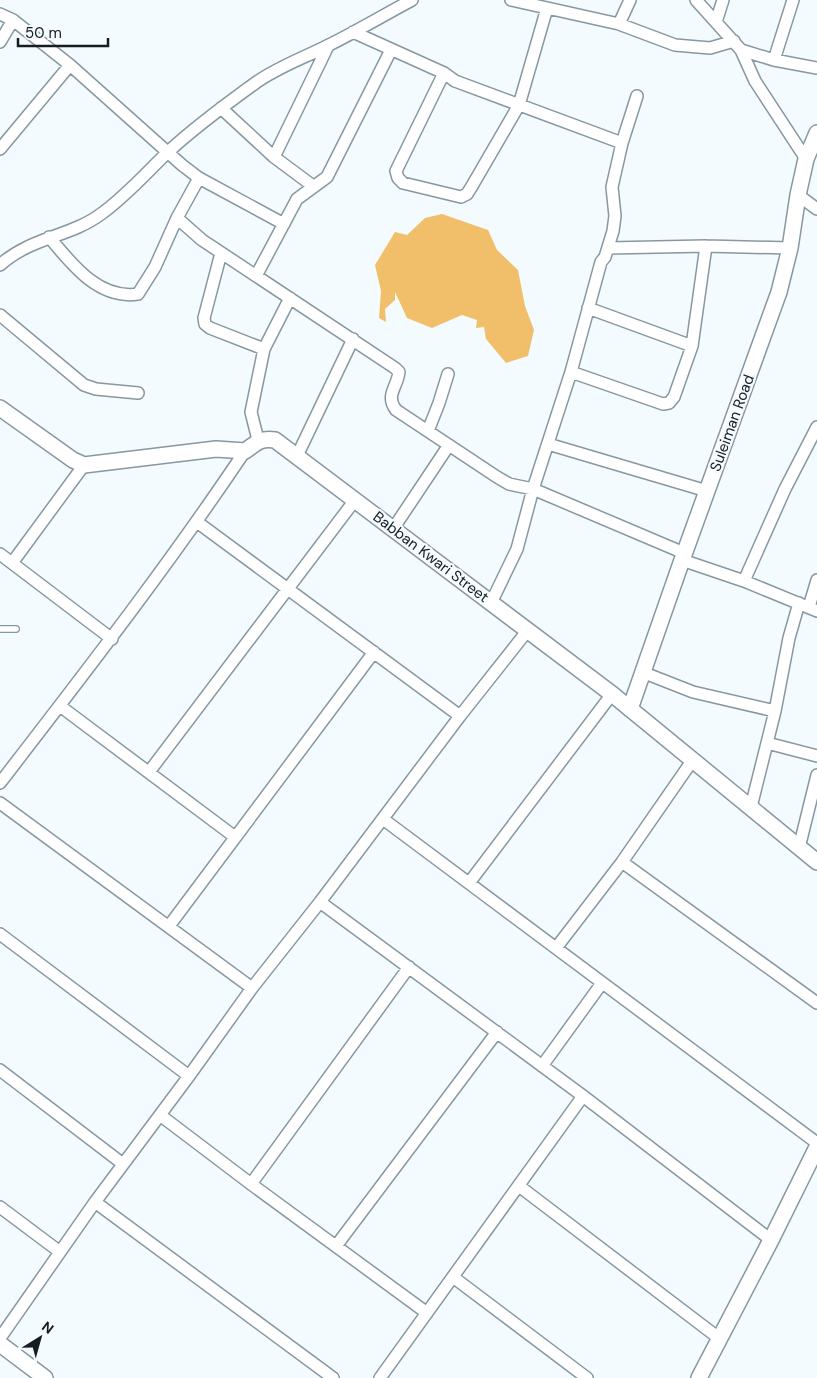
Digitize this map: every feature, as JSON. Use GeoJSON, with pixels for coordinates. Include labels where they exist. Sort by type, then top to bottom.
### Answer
{"type":"FeatureCollection","features":[{"type":"Feature","properties":{"kind":"street"},"geometry":{"type":"LineString","coordinates":[[0,264],[5,253],[83,224],[100,215],[124,195],[168,152],[221,108],[270,73],[328,46],[412,0]]}},
{"type":"Feature","properties":{"kind":"street"},"geometry":{"type":"LineString","coordinates":[[511,0],[533,2],[547,8],[619,24],[675,45],[710,48],[737,46],[774,60],[817,68]]}},
{"type":"Feature","properties":{"kind":"street"},"geometry":{"type":"LineString","coordinates":[[619,24],[630,0]]}},
{"type":"Feature","properties":{"kind":"street"},"geometry":{"type":"LineString","coordinates":[[696,0],[737,46],[755,81],[806,159]]}},
{"type":"Feature","properties":{"kind":"street"},"geometry":{"type":"LineString","coordinates":[[716,22],[723,0]]}},
{"type":"Feature","properties":{"kind":"street"},"geometry":{"type":"LineString","coordinates":[[774,60],[793,0]]}},
{"type":"Feature","properties":{"kind":"street"},"geometry":{"type":"LineString","coordinates":[[444,73],[396,171],[398,178],[403,183],[461,197],[467,194],[519,105],[547,8]]}},
{"type":"Feature","properties":{"kind":"street"},"geometry":{"type":"LineString","coordinates":[[0,14],[13,20],[70,64],[182,165],[199,178],[284,224]]}},
{"type":"Feature","properties":{"kind":"street"},"geometry":{"type":"LineString","coordinates":[[0,42],[13,20]]}},
{"type":"Feature","properties":{"kind":"street"},"geometry":{"type":"LineString","coordinates":[[353,32],[444,73],[455,81],[622,143]]}},
{"type":"Feature","properties":{"kind":"street"},"geometry":{"type":"LineString","coordinates":[[274,157],[328,46]]}},
{"type":"Feature","properties":{"kind":"street"},"geometry":{"type":"LineString","coordinates":[[256,276],[298,199],[327,177],[391,50]]}},
{"type":"Feature","properties":{"kind":"street"},"geometry":{"type":"LineString","coordinates":[[0,149],[70,64]]}},
{"type":"Feature","properties":{"kind":"street"},"geometry":{"type":"LineString","coordinates":[[491,603],[517,549],[533,489],[571,372],[601,262],[608,248],[615,216],[612,187],[622,143],[637,96]]}},
{"type":"Feature","properties":{"kind":"street"},"geometry":{"type":"LineString","coordinates":[[221,108],[274,157],[313,186]]}},
{"type":"Feature","properties":{"kind":"street","name":"Suleiman Road"},"geometry":{"type":"LineString","coordinates":[[630,709],[779,292],[790,248],[798,195],[806,159],[817,132]]}},
{"type":"Feature","properties":{"kind":"street"},"geometry":{"type":"LineString","coordinates":[[49,237],[85,277],[118,293],[138,294],[155,267],[199,178]]}},
{"type":"Feature","properties":{"kind":"street"},"geometry":{"type":"LineString","coordinates":[[798,195],[817,209]]}},
{"type":"Feature","properties":{"kind":"street"},"geometry":{"type":"LineString","coordinates":[[178,218],[202,240],[395,368],[399,372],[391,397],[392,404],[396,410],[497,477],[510,484],[533,489],[683,557],[808,607]]}},
{"type":"Feature","properties":{"kind":"street"},"geometry":{"type":"LineString","coordinates":[[608,248],[706,246],[790,248]]}},
{"type":"Feature","properties":{"kind":"street"},"geometry":{"type":"LineString","coordinates":[[571,372],[663,404],[669,403],[674,397],[692,346],[706,246]]}},
{"type":"Feature","properties":{"kind":"street"},"geometry":{"type":"LineString","coordinates":[[221,253],[204,318],[206,324],[210,328],[264,349]]}},
{"type":"Feature","properties":{"kind":"street"},"geometry":{"type":"LineString","coordinates":[[0,783],[112,639],[197,522],[244,451],[258,440],[251,412],[264,349],[290,298]]}},
{"type":"Feature","properties":{"kind":"street"},"geometry":{"type":"LineString","coordinates":[[588,308],[692,346]]}},
{"type":"Feature","properties":{"kind":"street"},"geometry":{"type":"LineString","coordinates":[[0,315],[84,385],[96,389],[138,393]]}},
{"type":"Feature","properties":{"kind":"street"},"geometry":{"type":"LineString","coordinates":[[297,456],[352,339]]}},
{"type":"Feature","properties":{"kind":"street"},"geometry":{"type":"LineString","coordinates":[[428,431],[448,374]]}},
{"type":"Feature","properties":{"kind":"street"},"geometry":{"type":"LineString","coordinates":[[0,408],[72,460],[84,466],[216,449],[244,451]]}},
{"type":"Feature","properties":{"kind":"street"},"geometry":{"type":"LineString","coordinates":[[744,581],[785,489],[817,427]]}},
{"type":"Feature","properties":{"kind":"street","name":"Babban Kwari Street"},"geometry":{"type":"LineString","coordinates":[[258,440],[275,440],[528,630],[612,694],[817,862]]}},
{"type":"Feature","properties":{"kind":"street"},"geometry":{"type":"LineString","coordinates":[[548,444],[707,490]]}},
{"type":"Feature","properties":{"kind":"street"},"geometry":{"type":"LineString","coordinates":[[394,529],[449,445]]}},
{"type":"Feature","properties":{"kind":"street"},"geometry":{"type":"LineString","coordinates":[[12,563],[84,466]]}},
{"type":"Feature","properties":{"kind":"street"},"geometry":{"type":"LineString","coordinates":[[149,772],[355,500]]}},
{"type":"Feature","properties":{"kind":"street"},"geometry":{"type":"LineString","coordinates":[[197,522],[460,716]]}},
{"type":"Feature","properties":{"kind":"street"},"geometry":{"type":"LineString","coordinates":[[0,554],[112,639]]}},
{"type":"Feature","properties":{"kind":"street"},"geometry":{"type":"LineString","coordinates":[[751,807],[775,711],[789,638],[808,607],[817,580]]}},
{"type":"Feature","properties":{"kind":"street"},"geometry":{"type":"LineString","coordinates":[[0,1338],[94,1202],[190,1076],[252,988],[528,630]]}},
{"type":"Feature","properties":{"kind":"street"},"geometry":{"type":"LineString","coordinates":[[169,926],[374,652]]}},
{"type":"Feature","properties":{"kind":"street"},"geometry":{"type":"LineString","coordinates":[[642,672],[693,692],[775,711]]}},
{"type":"Feature","properties":{"kind":"street"},"geometry":{"type":"LineString","coordinates":[[469,883],[612,694]]}},
{"type":"Feature","properties":{"kind":"street"},"geometry":{"type":"LineString","coordinates":[[60,706],[235,837]]}},
{"type":"Feature","properties":{"kind":"street"},"geometry":{"type":"LineString","coordinates":[[767,743],[817,756]]}},
{"type":"Feature","properties":{"kind":"street"},"geometry":{"type":"LineString","coordinates":[[556,948],[622,862],[692,761]]}},
{"type":"Feature","properties":{"kind":"street"},"geometry":{"type":"LineString","coordinates":[[799,848],[817,775]]}},
{"type":"Feature","properties":{"kind":"street"},"geometry":{"type":"LineString","coordinates":[[0,803],[252,988]]}},
{"type":"Feature","properties":{"kind":"street"},"geometry":{"type":"LineString","coordinates":[[383,819],[817,1145],[771,1240],[699,1378]]}},
{"type":"Feature","properties":{"kind":"street"},"geometry":{"type":"LineString","coordinates":[[622,862],[817,1003]]}},
{"type":"Feature","properties":{"kind":"street"},"geometry":{"type":"LineString","coordinates":[[320,902],[584,1096],[771,1240]]}},
{"type":"Feature","properties":{"kind":"street"},"geometry":{"type":"LineString","coordinates":[[0,934],[190,1076]]}},
{"type":"Feature","properties":{"kind":"street"},"geometry":{"type":"LineString","coordinates":[[251,1184],[409,968]]}},
{"type":"Feature","properties":{"kind":"street"},"geometry":{"type":"LineString","coordinates":[[542,1066],[602,982]]}},
{"type":"Feature","properties":{"kind":"street"},"geometry":{"type":"LineString","coordinates":[[336,1246],[497,1032]]}},
{"type":"Feature","properties":{"kind":"street"},"geometry":{"type":"LineString","coordinates":[[0,1070],[123,1164]]}},
{"type":"Feature","properties":{"kind":"street"},"geometry":{"type":"LineString","coordinates":[[380,1378],[584,1096]]}},
{"type":"Feature","properties":{"kind":"street"},"geometry":{"type":"LineString","coordinates":[[160,1115],[427,1313]]}},
{"type":"Feature","properties":{"kind":"street"},"geometry":{"type":"LineString","coordinates":[[519,1186],[720,1339]]}},
{"type":"Feature","properties":{"kind":"street"},"geometry":{"type":"LineString","coordinates":[[94,1202],[333,1378]]}},
{"type":"Feature","properties":{"kind":"street"},"geometry":{"type":"LineString","coordinates":[[0,1207],[60,1252]]}},
{"type":"Feature","properties":{"kind":"street"},"geometry":{"type":"LineString","coordinates":[[453,1277],[587,1378]]}},
{"type":"Feature","properties":{"kind":"street"},"geometry":{"type":"LineString","coordinates":[[0,1344],[45,1378]]}},
{"type":"Feature","properties":{"kind":"lane"},"geometry":{"type":"LineString","coordinates":[[0,629],[16,629]]}},
{"type":"Feature","properties":{"kind":"shaded area"},"geometry":{"type":"Polygon","coordinates":[[[442,214],[488,230],[497,250],[518,270],[525,306],[534,330],[528,356],[506,363],[486,339],[484,327],[476,328],[477,320],[462,315],[432,328],[407,318],[395,292],[395,300],[385,309],[386,322],[379,318],[381,291],[375,265],[395,232],[407,235],[425,218],[442,214]]]}}]}
